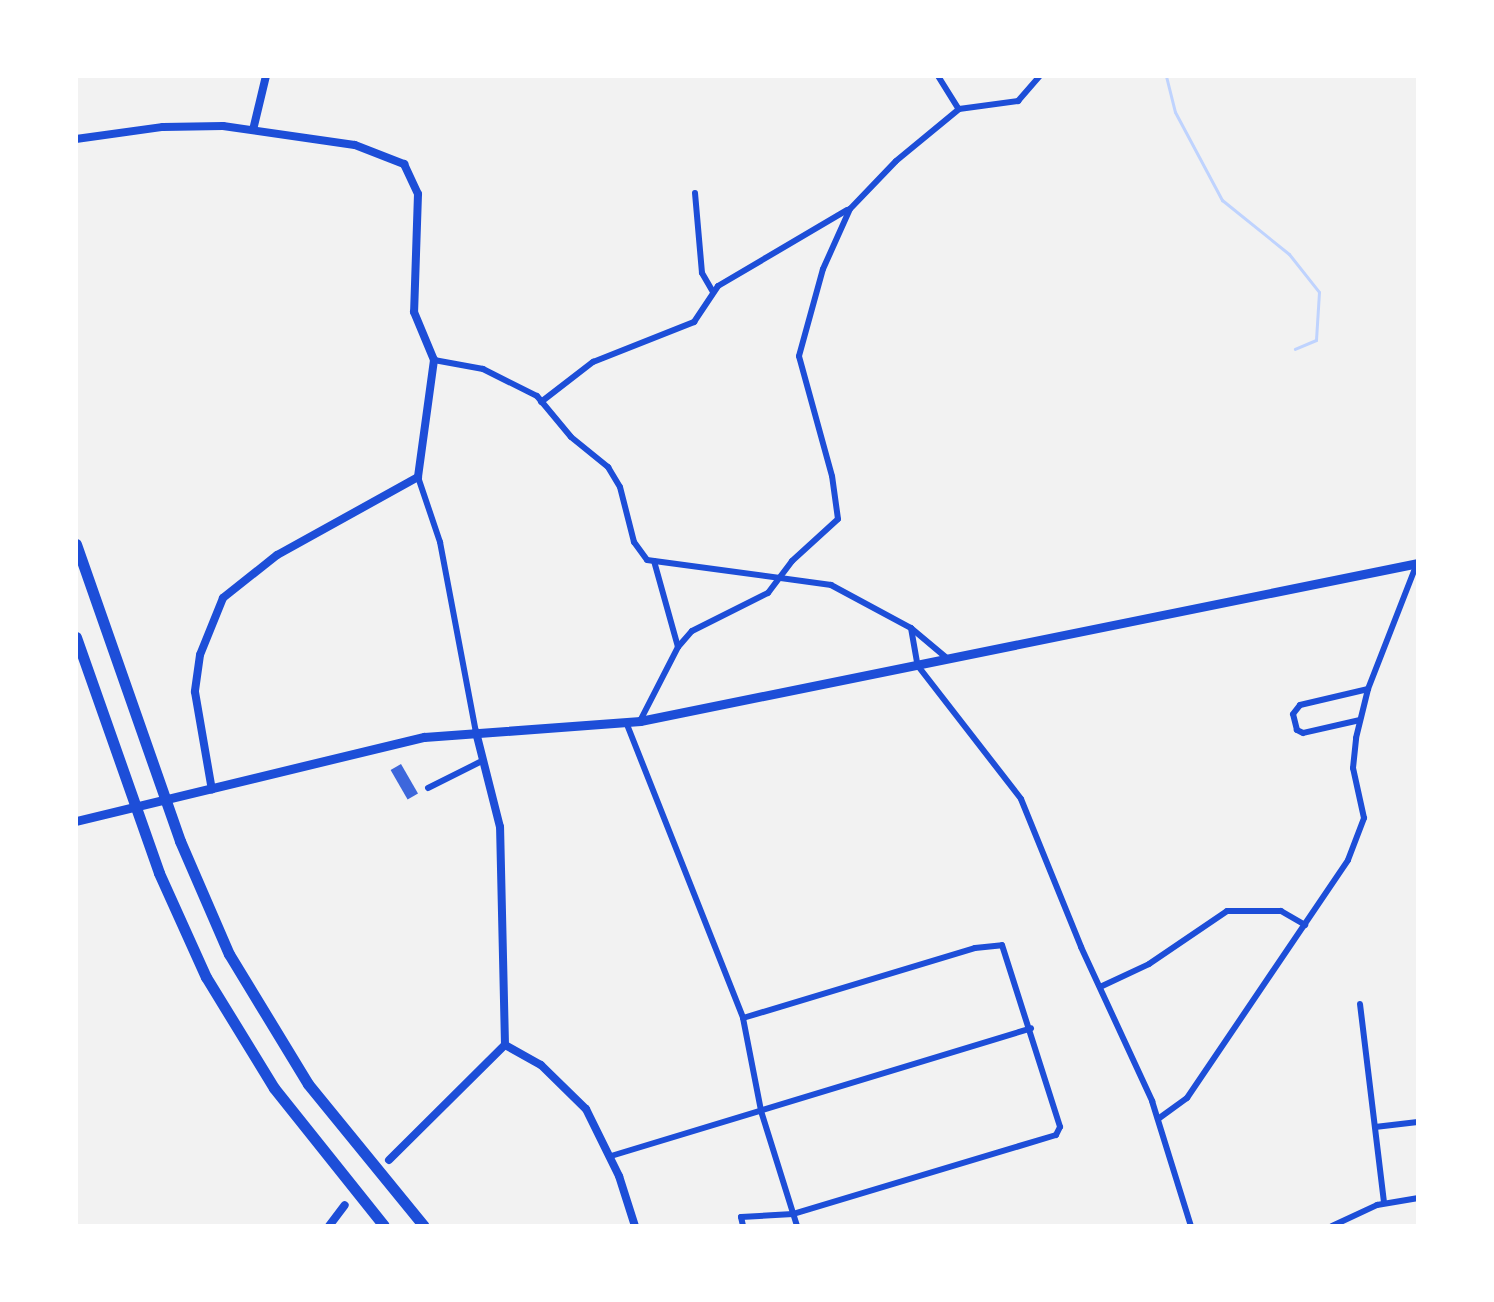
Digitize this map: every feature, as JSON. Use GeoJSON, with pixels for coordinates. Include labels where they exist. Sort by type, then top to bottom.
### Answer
{"type":"FeatureCollection","features":[{"type":"Feature","properties":{"kind":"highway"},"geometry":{"type":"LineString","coordinates":[[76,544],[172,819],[211,915],[274,1032],[329,1112],[424,1226]]}},
{"type":"Feature","properties":{"kind":"highway"},"geometry":{"type":"LineString","coordinates":[[76,637],[142,826],[192,948],[238,1034],[306,1133],[384,1226]]}},
{"type":"Feature","properties":{"kind":"main road"},"geometry":{"type":"LineString","coordinates":[[76,821],[212,790],[384,745],[476,732],[640,721],[1417,563]]}},
{"type":"Feature","properties":{"kind":"street"},"geometry":{"type":"LineString","coordinates":[[253,130],[266,76]]}},
{"type":"Feature","properties":{"kind":"street"},"geometry":{"type":"LineString","coordinates":[[938,76],[959,109]]}},
{"type":"Feature","properties":{"kind":"street"},"geometry":{"type":"LineString","coordinates":[[541,402],[593,362],[694,322],[713,292],[850,209],[906,152],[959,109],[1018,101],[1040,76]]}},
{"type":"Feature","properties":{"kind":"street"},"geometry":{"type":"LineString","coordinates":[[76,139],[163,127],[253,130],[355,145],[404,164],[415,182],[419,205],[414,312],[434,360],[418,477],[440,542],[480,762],[500,827],[505,1045],[389,1160]]}},
{"type":"Feature","properties":{"kind":"street"},"geometry":{"type":"LineString","coordinates":[[695,193],[702,273],[713,292]]}},
{"type":"Feature","properties":{"kind":"street"},"geometry":{"type":"LineString","coordinates":[[640,721],[678,647],[709,620],[768,593],[792,561],[838,519],[832,476],[799,356],[823,269],[850,209]]}},
{"type":"Feature","properties":{"kind":"street"},"geometry":{"type":"LineString","coordinates":[[434,360],[483,369],[541,402],[571,437],[608,467],[620,487],[634,542],[654,561],[678,647]]}},
{"type":"Feature","properties":{"kind":"street"},"geometry":{"type":"LineString","coordinates":[[212,790],[195,692],[200,655],[223,598],[277,555],[418,477]]}},
{"type":"Feature","properties":{"kind":"street"},"geometry":{"type":"LineString","coordinates":[[654,561],[831,585],[911,628],[948,659]]}},
{"type":"Feature","properties":{"kind":"street"},"geometry":{"type":"LineString","coordinates":[[1158,1119],[1187,1098],[1348,860],[1364,818],[1353,768],[1360,720],[1368,689],[1417,563]]}},
{"type":"Feature","properties":{"kind":"street"},"geometry":{"type":"LineString","coordinates":[[911,628],[918,666],[1021,799],[1158,1119],[1191,1226]]}},
{"type":"Feature","properties":{"kind":"street"},"geometry":{"type":"LineString","coordinates":[[1360,720],[1303,733],[1297,730],[1293,714],[1300,705],[1368,689]]}},
{"type":"Feature","properties":{"kind":"street"},"geometry":{"type":"LineString","coordinates":[[626,722],[743,1018],[761,1111],[797,1226]]}},
{"type":"Feature","properties":{"kind":"street"},"geometry":{"type":"LineString","coordinates":[[428,788],[480,762]]}},
{"type":"Feature","properties":{"kind":"street"},"geometry":{"type":"LineString","coordinates":[[1100,987],[1149,964],[1227,911],[1281,911],[1305,925]]}},
{"type":"Feature","properties":{"kind":"street"},"geometry":{"type":"LineString","coordinates":[[743,1018],[993,943],[1006,950],[1059,1120],[1056,1135],[793,1214],[741,1217],[743,1226]]}},
{"type":"Feature","properties":{"kind":"street"},"geometry":{"type":"LineString","coordinates":[[1360,1004],[1384,1203]]}},
{"type":"Feature","properties":{"kind":"street"},"geometry":{"type":"LineString","coordinates":[[611,1156],[1031,1028]]}},
{"type":"Feature","properties":{"kind":"street"},"geometry":{"type":"LineString","coordinates":[[505,1045],[541,1065],[586,1109],[611,1156],[635,1226]]}},
{"type":"Feature","properties":{"kind":"street"},"geometry":{"type":"LineString","coordinates":[[1375,1127],[1418,1122]]}},
{"type":"Feature","properties":{"kind":"street"},"geometry":{"type":"LineString","coordinates":[[1332,1226],[1384,1203],[1418,1198]]}},
{"type":"Feature","properties":{"kind":"street"},"geometry":{"type":"LineString","coordinates":[[329,1226],[345,1205]]}},
{"type":"Feature","properties":{"kind":"building"},"geometry":{"type":"Polygon","coordinates":[[[401,764],[418,793],[408,799],[391,770],[401,764]]]}},
{"type":"Feature","properties":{"kind":"waterway"},"geometry":{"type":"LineString","coordinates":[[1166,76],[1175,112],[1222,200],[1289,254],[1319,292],[1316,340],[1295,349]]}}]}
